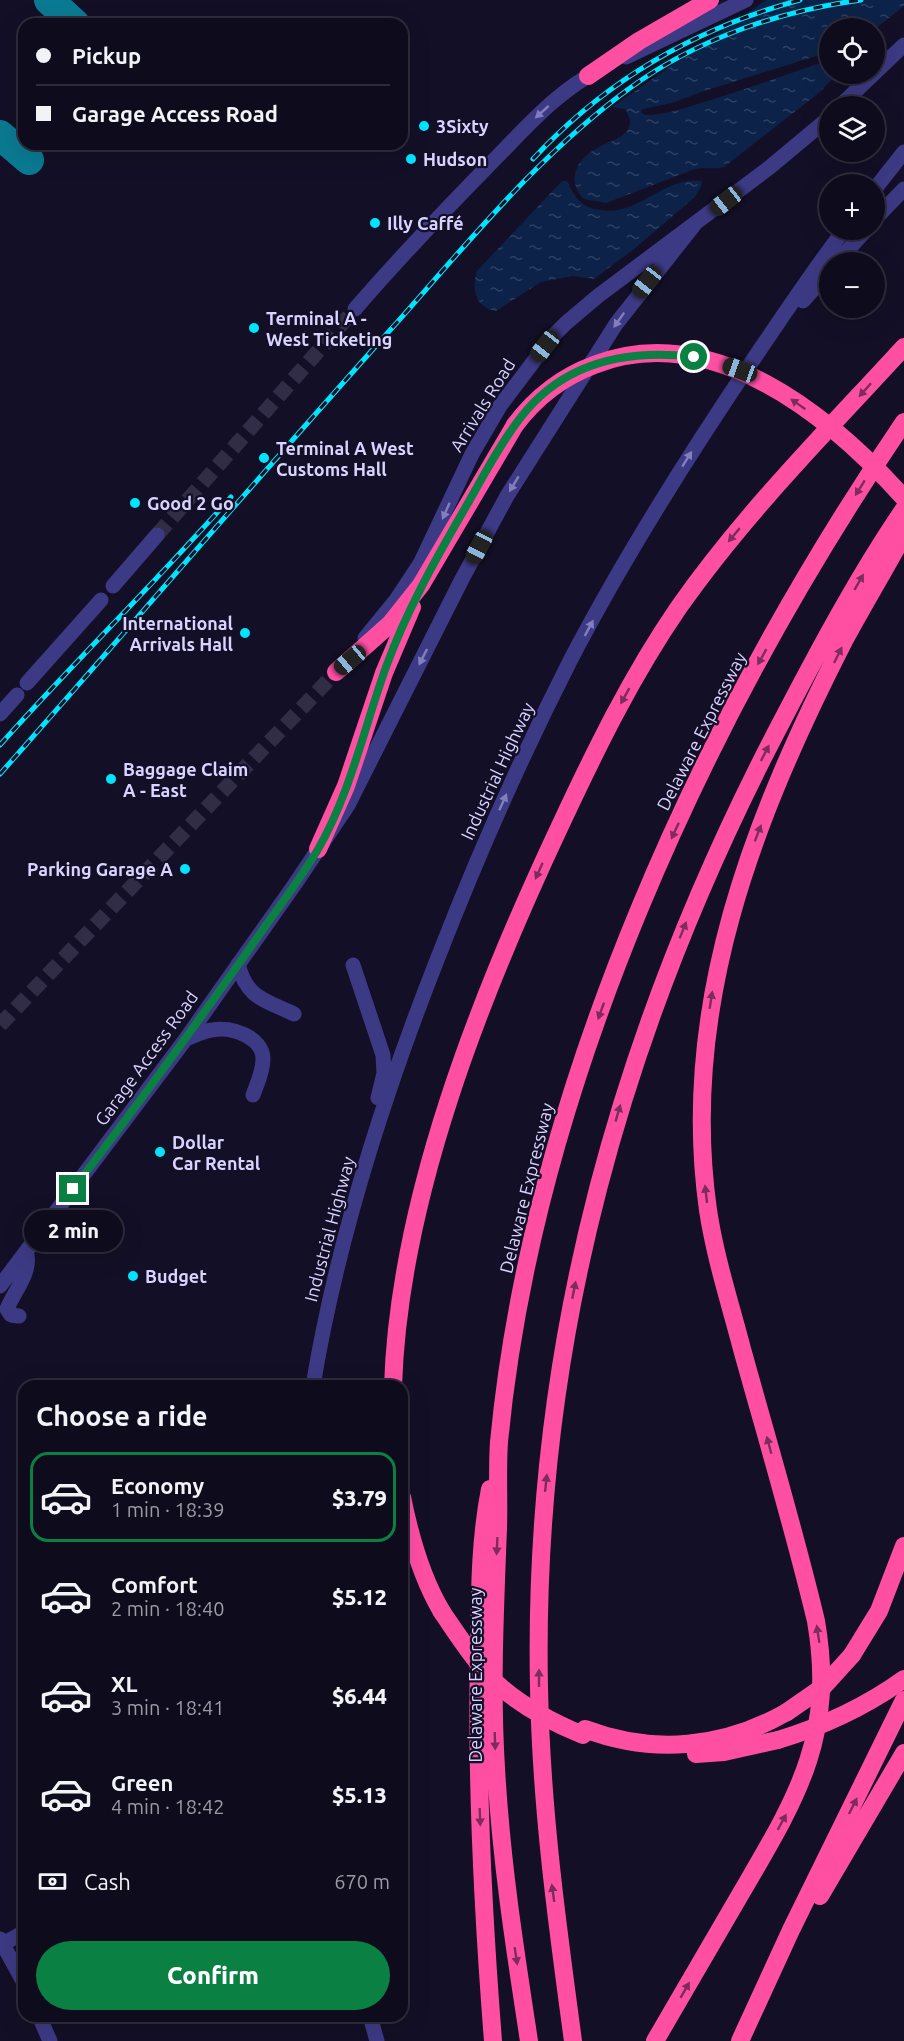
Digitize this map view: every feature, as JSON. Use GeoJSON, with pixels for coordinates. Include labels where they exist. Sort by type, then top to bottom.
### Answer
{"type":"FeatureCollection","features":[{"type":"Feature","properties":{"kind":"highway"},"geometry":{"type":"LineString","coordinates":[[588,76],[639,40],[710,0]]}},
{"type":"Feature","properties":{"kind":"highway"},"geometry":{"type":"LineString","coordinates":[[393,1380],[395,1341],[402,1292],[417,1218],[448,1105],[473,1031],[517,921],[582,780],[646,660],[700,577],[764,500],[904,347]]}},
{"type":"Feature","properties":{"kind":"highway"},"geometry":{"type":"LineString","coordinates":[[318,849],[346,786],[388,663],[429,573],[515,425],[546,392],[572,375],[602,362],[627,355],[646,354],[694,357],[740,370],[784,394],[819,418],[853,447],[904,498]]}},
{"type":"Feature","properties":{"kind":"highway","name":"Delaware Expressway"},"geometry":{"type":"LineString","coordinates":[[529,2041],[508,1897],[496,1767],[494,1647],[499,1445],[509,1365],[523,1287],[549,1172],[573,1092],[627,941],[675,829],[732,713],[810,572],[867,477],[904,422]]}},
{"type":"Feature","properties":{"kind":"highway"},"geometry":{"type":"LineString","coordinates":[[573,2041],[547,1842],[538,1685],[542,1533],[550,1445],[575,1286],[602,1169],[646,1028],[713,860],[764,753],[797,692],[850,597],[904,509]]}},
{"type":"Feature","properties":{"kind":"highway"},"geometry":{"type":"LineString","coordinates":[[655,2041],[770,1844],[797,1793],[813,1747],[822,1695],[821,1655],[813,1609],[721,1273],[708,1211],[702,1125],[705,1049],[711,1004],[728,924],[771,801],[802,727],[845,639],[904,534]]}},
{"type":"Feature","properties":{"kind":"highway"},"geometry":{"type":"LineString","coordinates":[[336,672],[390,624],[429,573]]}},
{"type":"Feature","properties":{"kind":"highway"},"geometry":{"type":"LineString","coordinates":[[493,2041],[482,1887],[478,1684],[483,1525],[499,1445]]}},
{"type":"Feature","properties":{"kind":"highway"},"geometry":{"type":"LineString","coordinates":[[408,1520],[418,1559],[442,1612],[478,1662],[500,1686],[544,1717],[616,1746],[667,1754],[724,1752],[778,1740],[813,1729],[849,1713],[904,1678]]}},
{"type":"Feature","properties":{"kind":"highway"},"geometry":{"type":"LineString","coordinates":[[584,1732],[633,1743],[685,1745],[735,1735],[787,1712],[823,1687],[852,1655],[879,1611],[904,1546]]}},
{"type":"Feature","properties":{"kind":"highway"},"geometry":{"type":"LineString","coordinates":[[743,2035],[795,1921],[904,1701]]}},
{"type":"Feature","properties":{"kind":"highway"},"geometry":{"type":"LineString","coordinates":[[743,2035],[904,1753]]}},
{"type":"Feature","properties":{"kind":"highway"},"geometry":{"type":"LineString","coordinates":[[561,1951],[582,2041]]}},
{"type":"Feature","properties":{"kind":"street"},"geometry":{"type":"LineString","coordinates":[[355,309],[423,233],[522,131],[558,98],[588,76],[746,0]]}},
{"type":"Feature","properties":{"kind":"street"},"geometry":{"type":"LineString","coordinates":[[850,96],[904,45]]}},
{"type":"Feature","properties":{"kind":"street","name":"Arrivals Road"},"geometry":{"type":"LineString","coordinates":[[336,672],[381,619],[415,573],[486,429],[507,394],[545,346],[566,323],[591,302],[788,153],[819,126]]}},
{"type":"Feature","properties":{"kind":"street"},"geometry":{"type":"LineString","coordinates":[[885,176],[904,152]]}},
{"type":"Feature","properties":{"kind":"street"},"geometry":{"type":"LineString","coordinates":[[885,209],[904,189]]}},
{"type":"Feature","properties":{"kind":"street","name":"Garage Access Road"},"geometry":{"type":"LineString","coordinates":[[0,1286],[185,1040],[348,805],[457,588],[522,471],[616,324],[694,225]]}},
{"type":"Feature","properties":{"kind":"street","name":"Industrial Highway"},"geometry":{"type":"LineString","coordinates":[[314,1380],[332,1288],[373,1140],[411,1026],[463,895],[536,731],[571,660],[633,548],[687,458],[837,240]]}},
{"type":"Feature","properties":{"kind":"street"},"geometry":{"type":"LineString","coordinates":[[846,252],[857,240]]}},
{"type":"Feature","properties":{"kind":"street"},"geometry":{"type":"LineString","coordinates":[[753,360],[819,284]]}},
{"type":"Feature","properties":{"kind":"street"},"geometry":{"type":"LineString","coordinates":[[113,586],[157,535]]}},
{"type":"Feature","properties":{"kind":"street"},"geometry":{"type":"LineString","coordinates":[[0,714],[101,600]]}},
{"type":"Feature","properties":{"kind":"street"},"geometry":{"type":"LineString","coordinates":[[238,964],[244,983],[250,991],[294,1014]]}},
{"type":"Feature","properties":{"kind":"street"},"geometry":{"type":"LineString","coordinates":[[352,964],[382,1048],[384,1061],[373,1140]]}},
{"type":"Feature","properties":{"kind":"street"},"geometry":{"type":"LineString","coordinates":[[185,1040],[218,1029],[244,1035],[255,1042],[261,1049],[263,1058],[262,1069],[253,1095]]}},
{"type":"Feature","properties":{"kind":"street"},"geometry":{"type":"LineString","coordinates":[[19,1316],[11,1315],[7,1309],[27,1268],[26,1251]]}},
{"type":"Feature","properties":{"kind":"street"},"geometry":{"type":"LineString","coordinates":[[18,1934],[1,1941],[18,1972]]}},
{"type":"Feature","properties":{"kind":"street"},"geometry":{"type":"LineString","coordinates":[[42,2022],[50,2041]]}},
{"type":"Feature","properties":{"kind":"street"},"geometry":{"type":"LineString","coordinates":[[372,2022],[377,2041]]}},
{"type":"Feature","properties":{"kind":"water"},"geometry":{"type":"Polygon","coordinates":[[[766,0],[904,0],[904,6],[885,21],[885,18],[819,18],[819,55],[672,103],[643,109],[641,112],[645,115],[675,111],[819,63],[819,84],[828,84],[724,167],[695,169],[606,203],[584,199],[578,192],[575,177],[576,170],[585,157],[627,131],[630,124],[625,109],[612,107],[766,0]]]}},
{"type":"Feature","properties":{"kind":"water"},"geometry":{"type":"Polygon","coordinates":[[[562,181],[567,181],[583,204],[593,209],[614,211],[627,208],[676,184],[702,181],[695,197],[634,249],[594,279],[573,276],[541,282],[496,311],[489,309],[480,302],[475,291],[477,271],[562,181]]]}},
{"type":"Feature","properties":{"kind":"taxiway"},"geometry":{"type":"LineString","coordinates":[[49,0],[68,18]]}},
{"type":"Feature","properties":{"kind":"taxiway"},"geometry":{"type":"LineString","coordinates":[[0,135],[29,160]]}},
{"type":"Feature","properties":{"kind":"tunnel"},"geometry":{"type":"LineString","coordinates":[[157,535],[355,309]]}},
{"type":"Feature","properties":{"kind":"tunnel"},"geometry":{"type":"LineString","coordinates":[[0,1025],[336,672]]}},
{"type":"Feature","properties":{"kind":"railway"},"geometry":{"type":"LineString","coordinates":[[533,159],[591,105],[622,81],[655,60],[725,26],[800,0]]}},
{"type":"Feature","properties":{"kind":"railway"},"geometry":{"type":"LineString","coordinates":[[0,774],[476,233],[534,171],[596,114],[656,71],[711,42],[770,20],[861,0]]}},
{"type":"Feature","properties":{"kind":"railway"},"geometry":{"type":"LineString","coordinates":[[0,745],[231,497]]}},
{"type":"Feature","properties":{"kind":"place","name":"3Sixty"},"geometry":{"type":"Point","coordinates":[424,126]}},
{"type":"Feature","properties":{"kind":"place","name":"Hudson"},"geometry":{"type":"Point","coordinates":[411,159]}},
{"type":"Feature","properties":{"kind":"place","name":"Illy Caffé"},"geometry":{"type":"Point","coordinates":[375,223]}},
{"type":"Feature","properties":{"kind":"place","name":"Terminal A - West Ticketing"},"geometry":{"type":"Point","coordinates":[254,328]}},
{"type":"Feature","properties":{"kind":"place","name":"Terminal A West Customs Hall"},"geometry":{"type":"Point","coordinates":[264,458]}},
{"type":"Feature","properties":{"kind":"place","name":"Good 2 Go"},"geometry":{"type":"Point","coordinates":[135,503]}},
{"type":"Feature","properties":{"kind":"place","name":"International Arrivals Hall"},"geometry":{"type":"Point","coordinates":[245,633]}},
{"type":"Feature","properties":{"kind":"place","name":"Baggage Claim A - East"},"geometry":{"type":"Point","coordinates":[111,779]}},
{"type":"Feature","properties":{"kind":"place","name":"Parking Garage A"},"geometry":{"type":"Point","coordinates":[185,869]}},
{"type":"Feature","properties":{"kind":"place","name":"Dollar Car Rental"},"geometry":{"type":"Point","coordinates":[160,1152]}},
{"type":"Feature","properties":{"kind":"place","name":"Budget"},"geometry":{"type":"Point","coordinates":[133,1276]}},
{"type":"Feature","properties":{"kind":"route"},"geometry":{"type":"LineString","coordinates":[[73,1189],[185,1040],[318,849],[340,802],[388,663],[418,595],[478,486],[521,417],[536,400],[555,385],[602,362],[640,354],[694,357]]}}]}
